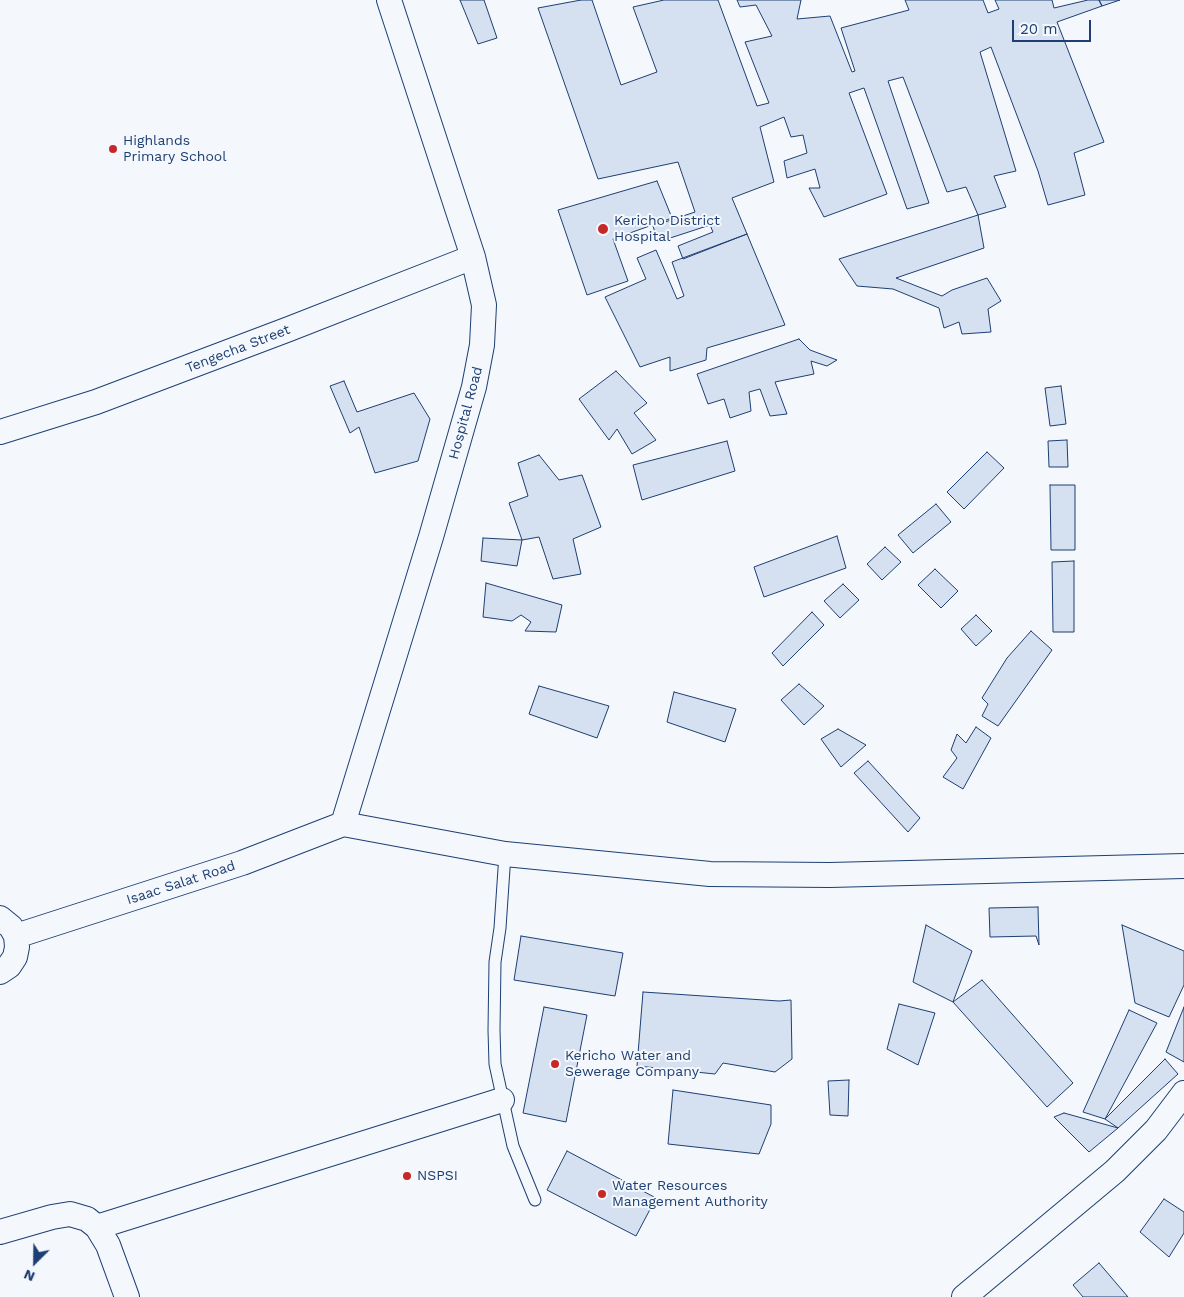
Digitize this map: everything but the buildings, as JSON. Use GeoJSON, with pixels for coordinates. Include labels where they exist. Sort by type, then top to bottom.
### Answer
{"type":"FeatureCollection","features":[{"type":"Feature","properties":{"kind":"street","name":"Hospital Road"},"geometry":{"type":"LineString","coordinates":[[343,824],[431,537],[474,387],[482,345],[484,305],[473,257],[389,0]]}},
{"type":"Feature","properties":{"kind":"street","name":"Tengecha Street"},"geometry":{"type":"LineString","coordinates":[[0,432],[96,402],[290,330],[473,257]]}},
{"type":"Feature","properties":{"kind":"street"},"geometry":{"type":"LineString","coordinates":[[343,824],[505,854],[710,874],[830,875],[1184,866]]}},
{"type":"Feature","properties":{"kind":"street","name":"Isaac Salat Road"},"geometry":{"type":"LineString","coordinates":[[16,936],[242,863],[343,824]]}},
{"type":"Feature","properties":{"kind":"street"},"geometry":{"type":"LineString","coordinates":[[0,918],[11,927],[16,936],[17,947],[15,957],[9,966],[0,972]]}},
{"type":"Feature","properties":{"kind":"street"},"geometry":{"type":"LineString","coordinates":[[964,1297],[1115,1171],[1156,1130],[1184,1092]]}},
{"type":"Feature","properties":{"kind":"street"},"geometry":{"type":"LineString","coordinates":[[97,1227],[502,1100]]}},
{"type":"Feature","properties":{"kind":"street"},"geometry":{"type":"LineString","coordinates":[[0,1232],[52,1217],[70,1214],[87,1219],[97,1227],[108,1245],[127,1297]]}},
{"type":"Feature","properties":{"kind":"lane"},"geometry":{"type":"LineString","coordinates":[[505,854],[500,928],[495,962],[495,1064],[513,1146],[535,1200]]}},
{"type":"Feature","properties":{"kind":"place","name":"Highlands Primary School"},"geometry":{"type":"Point","coordinates":[113,149]}},
{"type":"Feature","properties":{"kind":"place","name":"Kericho District Hospital"},"geometry":{"type":"Point","coordinates":[603,229]}},
{"type":"Feature","properties":{"kind":"place","name":"Kericho Water and Sewerage Company"},"geometry":{"type":"Point","coordinates":[555,1064]}},
{"type":"Feature","properties":{"kind":"place","name":"NSPSI"},"geometry":{"type":"Point","coordinates":[407,1176]}},
{"type":"Feature","properties":{"kind":"place","name":"Water Resources Management Authority"},"geometry":{"type":"Point","coordinates":[602,1194]}}]}
